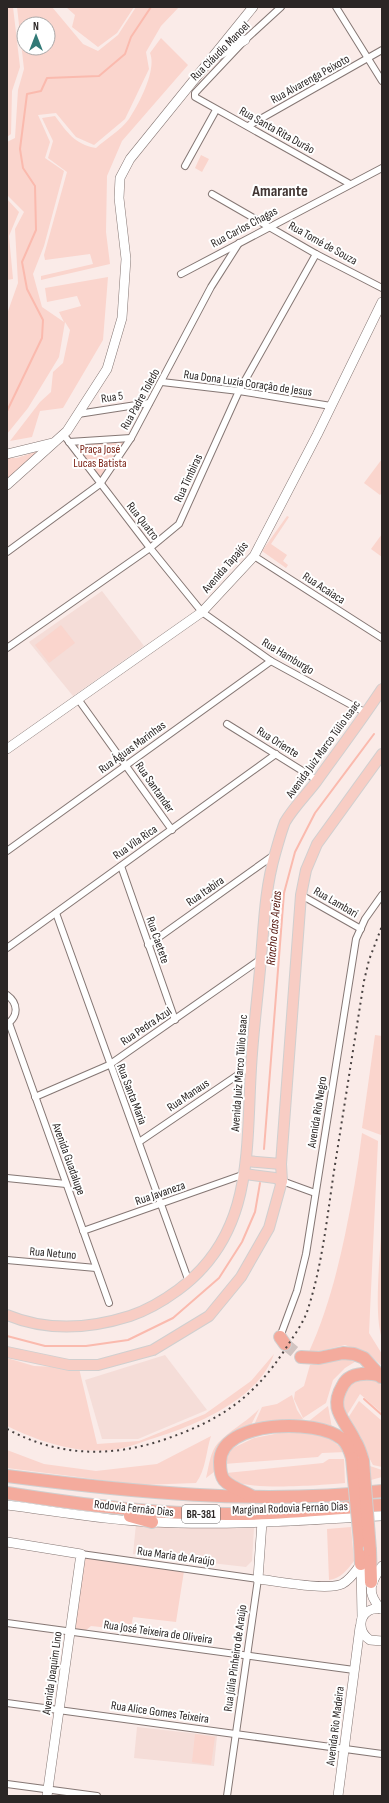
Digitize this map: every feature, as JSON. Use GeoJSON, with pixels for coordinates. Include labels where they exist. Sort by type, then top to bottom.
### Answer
{"type":"FeatureCollection","features":[{"type":"Feature","properties":{"kind":"highway"},"geometry":{"type":"LineString","coordinates":[[301,1356],[319,1358],[343,1352],[354,1354],[364,1358],[381,1376]]}},
{"type":"Feature","properties":{"kind":"highway"},"geometry":{"type":"LineString","coordinates":[[371,1582],[370,1550],[355,1441],[338,1413],[336,1401],[345,1380],[365,1373],[381,1376]]}},
{"type":"Feature","properties":{"kind":"highway","name":"BR-381"},"geometry":{"type":"LineString","coordinates":[[257,1498],[234,1488],[223,1480],[220,1470],[220,1458],[224,1448],[232,1441],[245,1434],[258,1430],[287,1426],[321,1428],[342,1439],[358,1460]]}},
{"type":"Feature","properties":{"kind":"highway"},"geometry":{"type":"LineString","coordinates":[[358,1460],[361,1564]]}},
{"type":"Feature","properties":{"kind":"highway"},"geometry":{"type":"LineString","coordinates":[[7,1472],[62,1483]]}},
{"type":"Feature","properties":{"kind":"highway","name":"Rodovia Fernão Dias"},"geometry":{"type":"LineString","coordinates":[[7,1476],[144,1492],[257,1498],[344,1495],[382,1491]]}},
{"type":"Feature","properties":{"kind":"highway","name":"Rodovia Fernão Dias"},"geometry":{"type":"LineString","coordinates":[[7,1493],[142,1511],[191,1514],[267,1513],[382,1505]]}},
{"type":"Feature","properties":{"kind":"highway"},"geometry":{"type":"LineString","coordinates":[[21,1496],[36,1501],[141,1518],[152,1522]]}},
{"type":"Feature","properties":{"kind":"main road"},"geometry":{"type":"LineString","coordinates":[[7,454],[30,450],[66,438],[78,414],[107,369],[122,318],[126,259],[119,198],[120,178],[130,159],[253,7]]}},
{"type":"Feature","properties":{"kind":"main road"},"geometry":{"type":"LineString","coordinates":[[210,60],[245,40]]}},
{"type":"Feature","properties":{"kind":"main road","name":"Avenida Tapajós"},"geometry":{"type":"LineString","coordinates":[[7,749],[202,612],[254,556],[331,406],[382,302]]}},
{"type":"Feature","properties":{"kind":"main road"},"geometry":{"type":"LineString","coordinates":[[7,485],[55,442]]}},
{"type":"Feature","properties":{"kind":"main road","name":"Avenida Juiz Marco Túlio Isaac"},"geometry":{"type":"LineString","coordinates":[[7,1315],[19,1320],[46,1326],[70,1328],[94,1326],[139,1313],[161,1303],[189,1282],[211,1260],[232,1223],[244,1174],[251,1066],[267,887],[275,854],[285,823],[382,689]]}},
{"type":"Feature","properties":{"kind":"main road"},"geometry":{"type":"LineString","coordinates":[[7,1352],[68,1365],[98,1365],[153,1350],[209,1316],[241,1277],[259,1248],[271,1222],[282,1181],[301,895],[306,870],[317,844],[382,754]]}},
{"type":"Feature","properties":{"kind":"main road"},"geometry":{"type":"LineString","coordinates":[[246,1161],[282,1164]]}},
{"type":"Feature","properties":{"kind":"main road"},"geometry":{"type":"LineString","coordinates":[[244,1174],[275,1178],[282,1181]]}},
{"type":"Feature","properties":{"kind":"main road","name":"Marginal Rodovia Fernão Dias"},"geometry":{"type":"LineString","coordinates":[[7,1504],[152,1522],[262,1522],[382,1516]]}},
{"type":"Feature","properties":{"kind":"main road","name":"Rua Júlia Pinheiro de Araújo"},"geometry":{"type":"LineString","coordinates":[[258,1579],[262,1522]]}},
{"type":"Feature","properties":{"kind":"main road","name":"Rua Maria de Araújo"},"geometry":{"type":"LineString","coordinates":[[7,1542],[81,1554]]}},
{"type":"Feature","properties":{"kind":"main road","name":"Avenida Joaquim Lino"},"geometry":{"type":"LineString","coordinates":[[47,1793],[81,1554]]}},
{"type":"Feature","properties":{"kind":"main road"},"geometry":{"type":"LineString","coordinates":[[361,1564],[362,1617]]}},
{"type":"Feature","properties":{"kind":"main road","name":"Rua Maria de Araújo"},"geometry":{"type":"LineString","coordinates":[[258,1579],[319,1586],[342,1584],[352,1576],[361,1564]]}},
{"type":"Feature","properties":{"kind":"main road"},"geometry":{"type":"LineString","coordinates":[[382,1566],[371,1582],[376,1603],[382,1609]]}},
{"type":"Feature","properties":{"kind":"main road"},"geometry":{"type":"LineString","coordinates":[[362,1617],[370,1610],[382,1609]]}},
{"type":"Feature","properties":{"kind":"main road","name":"Avenida Rio Madeira"},"geometry":{"type":"LineString","coordinates":[[338,1796],[362,1617]]}},
{"type":"Feature","properties":{"kind":"main road"},"geometry":{"type":"LineString","coordinates":[[360,1628],[366,1637],[379,1641]]}},
{"type":"Feature","properties":{"kind":"main road"},"geometry":{"type":"LineString","coordinates":[[356,1658],[362,1648],[379,1641]]}},
{"type":"Feature","properties":{"kind":"street","name":"Rua Cláudio Manoel"},"geometry":{"type":"LineString","coordinates":[[194,95],[194,93],[245,40],[281,7]]}},
{"type":"Feature","properties":{"kind":"street"},"geometry":{"type":"LineString","coordinates":[[336,7],[382,81]]}},
{"type":"Feature","properties":{"kind":"street","name":"Rua Alvarenga Peixoto"},"geometry":{"type":"LineString","coordinates":[[248,126],[382,50]]}},
{"type":"Feature","properties":{"kind":"street","name":"Rua Santa Rita Durão"},"geometry":{"type":"LineString","coordinates":[[194,95],[216,110],[248,126],[350,184]]}},
{"type":"Feature","properties":{"kind":"street"},"geometry":{"type":"LineString","coordinates":[[185,166],[216,110]]}},
{"type":"Feature","properties":{"kind":"street","name":"Rua Carlos Chagas"},"geometry":{"type":"LineString","coordinates":[[181,274],[382,168]]}},
{"type":"Feature","properties":{"kind":"street","name":"Rua Tomé de Souza"},"geometry":{"type":"LineString","coordinates":[[212,194],[270,226],[316,254],[382,288]]}},
{"type":"Feature","properties":{"kind":"street","name":"Rua Padre Toledo"},"geometry":{"type":"LineString","coordinates":[[7,552],[100,484],[132,438],[211,287],[239,243]]}},
{"type":"Feature","properties":{"kind":"street","name":"Rua Timbiras"},"geometry":{"type":"LineString","coordinates":[[7,648],[150,548],[179,524],[240,391],[316,254]]}},
{"type":"Feature","properties":{"kind":"street","name":"Rua Dona Luzia Coração de Jesus"},"geometry":{"type":"LineString","coordinates":[[162,382],[240,391],[331,406]]}},
{"type":"Feature","properties":{"kind":"street","name":"Rua 5"},"geometry":{"type":"LineString","coordinates":[[78,414],[149,403]]}},
{"type":"Feature","properties":{"kind":"street"},"geometry":{"type":"LineString","coordinates":[[66,438],[132,438]]}},
{"type":"Feature","properties":{"kind":"street","name":"Rua Quatro"},"geometry":{"type":"LineString","coordinates":[[66,438],[150,548],[202,612]]}},
{"type":"Feature","properties":{"kind":"street","name":"Rua Acaiaca"},"geometry":{"type":"LineString","coordinates":[[254,556],[382,638]]}},
{"type":"Feature","properties":{"kind":"street","name":"Rua Hamburgo"},"geometry":{"type":"LineString","coordinates":[[202,612],[271,661],[366,713]]}},
{"type":"Feature","properties":{"kind":"street","name":"Rua Águas Marinhas"},"geometry":{"type":"LineString","coordinates":[[7,851],[271,661]]}},
{"type":"Feature","properties":{"kind":"street","name":"Rua Santander"},"geometry":{"type":"LineString","coordinates":[[78,699],[172,830]]}},
{"type":"Feature","properties":{"kind":"street","name":"Rua Oriente"},"geometry":{"type":"LineString","coordinates":[[227,724],[317,780]]}},
{"type":"Feature","properties":{"kind":"street","name":"Rua Vila Rica"},"geometry":{"type":"LineString","coordinates":[[7,948],[276,754]]}},
{"type":"Feature","properties":{"kind":"street","name":"Rua Itabira"},"geometry":{"type":"LineString","coordinates":[[148,945],[275,854]]}},
{"type":"Feature","properties":{"kind":"street","name":"Rua Caetete"},"geometry":{"type":"LineString","coordinates":[[121,866],[175,1020]]}},
{"type":"Feature","properties":{"kind":"street","name":"Rua Lambari"},"geometry":{"type":"LineString","coordinates":[[301,895],[361,929]]}},
{"type":"Feature","properties":{"kind":"street","name":"Avenida Rio Negro"},"geometry":{"type":"LineString","coordinates":[[283,1340],[306,1254],[356,940],[382,895]]}},
{"type":"Feature","properties":{"kind":"street","name":"Rua Santa Maria"},"geometry":{"type":"LineString","coordinates":[[56,913],[109,1064],[162,1204],[189,1282]]}},
{"type":"Feature","properties":{"kind":"street","name":"Rua Pedra Azul"},"geometry":{"type":"LineString","coordinates":[[35,1097],[109,1064],[175,1020],[261,959]]}},
{"type":"Feature","properties":{"kind":"street"},"geometry":{"type":"LineString","coordinates":[[7,995],[12,999],[16,1009],[13,1019],[8,1023]]}},
{"type":"Feature","properties":{"kind":"street","name":"Avenida Guadalupe"},"geometry":{"type":"LineString","coordinates":[[8,1023],[109,1302]]}},
{"type":"Feature","properties":{"kind":"street","name":"Rua Manaus"},"geometry":{"type":"LineString","coordinates":[[139,1142],[251,1066]]}},
{"type":"Feature","properties":{"kind":"street","name":"Rua Javaneza"},"geometry":{"type":"LineString","coordinates":[[83,1231],[244,1174]]}},
{"type":"Feature","properties":{"kind":"street"},"geometry":{"type":"LineString","coordinates":[[7,1178],[66,1184]]}},
{"type":"Feature","properties":{"kind":"street"},"geometry":{"type":"LineString","coordinates":[[282,1181],[315,1193]]}},
{"type":"Feature","properties":{"kind":"street","name":"Rua Netuno"},"geometry":{"type":"LineString","coordinates":[[7,1260],[96,1268]]}},
{"type":"Feature","properties":{"kind":"street","name":"Rua Maria de Araújo"},"geometry":{"type":"LineString","coordinates":[[81,1554],[258,1579]]}},
{"type":"Feature","properties":{"kind":"street","name":"Rua Júlia Pinheiro de Araújo"},"geometry":{"type":"LineString","coordinates":[[227,1796],[258,1579]]}},
{"type":"Feature","properties":{"kind":"street","name":"Rua José Teixeira de Oliveira"},"geometry":{"type":"LineString","coordinates":[[7,1623],[354,1670]]}},
{"type":"Feature","properties":{"kind":"street","name":"Rua Alice Gomes Teixeira"},"geometry":{"type":"LineString","coordinates":[[7,1703],[382,1754]]}},
{"type":"Feature","properties":{"kind":"street"},"geometry":{"type":"LineString","coordinates":[[7,1784],[47,1793],[98,1796]]}},
{"type":"Feature","properties":{"kind":"shaded area"},"geometry":{"type":"Polygon","coordinates":[[[102,591],[144,646],[73,696],[29,642],[102,591]]]}},
{"type":"Feature","properties":{"kind":"shaded area"},"geometry":{"type":"Polygon","coordinates":[[[165,1355],[207,1410],[138,1439],[102,1439],[85,1380],[165,1355]]]}},
{"type":"Feature","properties":{"kind":"shaded area"},"geometry":{"type":"Polygon","coordinates":[[[136,1524],[254,1528],[252,1561],[246,1567],[133,1554],[136,1524]]]}},
{"type":"Feature","properties":{"kind":"shaded area"},"geometry":{"type":"Polygon","coordinates":[[[137,1727],[217,1736],[214,1766],[134,1758],[137,1727]]]}},
{"type":"Feature","properties":{"kind":"green space"},"geometry":{"type":"Polygon","coordinates":[[[7,7],[13,7],[16,33],[16,56],[19,56],[20,67],[12,91],[11,134],[7,137],[7,7]]]}},
{"type":"Feature","properties":{"kind":"green space"},"geometry":{"type":"Polygon","coordinates":[[[17,7],[52,7],[83,44],[98,51],[118,35],[136,7],[179,7],[161,26],[146,52],[149,69],[125,119],[94,145],[76,137],[56,113],[38,115],[50,142],[45,158],[64,171],[44,246],[33,274],[42,307],[64,322],[59,312],[81,306],[77,296],[47,302],[45,288],[108,277],[103,340],[63,408],[40,411],[32,437],[10,441],[40,402],[51,392],[53,372],[63,363],[70,330],[65,322],[59,357],[28,408],[7,434],[7,314],[18,283],[15,229],[24,212],[7,195],[7,142],[15,138],[18,90],[24,69],[23,56],[56,56],[56,16],[18,16],[17,7]]]}},
{"type":"Feature","properties":{"kind":"green space"},"geometry":{"type":"Polygon","coordinates":[[[66,7],[134,7],[117,33],[98,47],[72,27],[75,15],[66,7]]]}},
{"type":"Feature","properties":{"kind":"green space"},"geometry":{"type":"Polygon","coordinates":[[[161,38],[188,65],[122,141],[107,176],[106,232],[110,264],[41,280],[41,276],[93,264],[90,254],[45,260],[44,255],[67,172],[48,158],[53,141],[42,118],[55,116],[67,132],[82,144],[96,148],[122,127],[133,113],[146,87],[149,77],[152,60],[150,53],[161,38]]]}},
{"type":"Feature","properties":{"kind":"green space"},"geometry":{"type":"Polygon","coordinates":[[[201,155],[209,159],[202,172],[195,168],[201,155]]]}},
{"type":"Feature","properties":{"kind":"green space"},"geometry":{"type":"Polygon","coordinates":[[[7,199],[19,212],[9,236],[13,279],[7,280],[7,199]]]}},
{"type":"Feature","properties":{"kind":"green space","name":"Praça José Lucas Batista"},"geometry":{"type":"Polygon","coordinates":[[[126,441],[101,480],[74,444],[126,441]]]}},
{"type":"Feature","properties":{"kind":"green space"},"geometry":{"type":"Polygon","coordinates":[[[38,451],[7,480],[7,458],[17,458],[38,451]]]}},
{"type":"Feature","properties":{"kind":"green space"},"geometry":{"type":"Polygon","coordinates":[[[382,459],[382,493],[380,495],[364,483],[382,459]]]}},
{"type":"Feature","properties":{"kind":"green space"},"geometry":{"type":"Polygon","coordinates":[[[287,516],[289,517],[271,544],[287,555],[283,561],[288,565],[286,568],[262,551],[287,516]]]}},
{"type":"Feature","properties":{"kind":"green space"},"geometry":{"type":"Polygon","coordinates":[[[382,534],[382,557],[371,549],[382,534]]]}},
{"type":"Feature","properties":{"kind":"green space"},"geometry":{"type":"Polygon","coordinates":[[[61,625],[75,643],[49,663],[35,645],[61,625]]]}},
{"type":"Feature","properties":{"kind":"green space"},"geometry":{"type":"Polygon","coordinates":[[[375,1035],[382,1036],[381,1135],[362,1128],[375,1035]]]}},
{"type":"Feature","properties":{"kind":"green space"},"geometry":{"type":"Polygon","coordinates":[[[362,1133],[378,1141],[369,1333],[382,1354],[382,1366],[370,1355],[345,1345],[308,1354],[330,1296],[338,1266],[352,1197],[362,1133]]]}},
{"type":"Feature","properties":{"kind":"green space"},"geometry":{"type":"Polygon","coordinates":[[[382,1218],[382,1338],[379,1327],[378,1313],[378,1280],[382,1218]]]}},
{"type":"Feature","properties":{"kind":"green space"},"geometry":{"type":"Polygon","coordinates":[[[274,1354],[266,1371],[254,1385],[222,1410],[184,1428],[122,1448],[114,1450],[81,1450],[41,1440],[7,1426],[7,1358],[34,1366],[79,1368],[97,1444],[139,1441],[205,1414],[251,1381],[274,1354]]]}},
{"type":"Feature","properties":{"kind":"green space"},"geometry":{"type":"Polygon","coordinates":[[[346,1356],[358,1360],[345,1368],[333,1380],[326,1403],[303,1418],[294,1399],[295,1392],[304,1386],[310,1365],[346,1356]]]}},
{"type":"Feature","properties":{"kind":"green space"},"geometry":{"type":"Polygon","coordinates":[[[360,1378],[376,1379],[382,1386],[382,1413],[360,1394],[347,1415],[343,1409],[341,1398],[343,1394],[360,1378]]]}},
{"type":"Feature","properties":{"kind":"green space"},"geometry":{"type":"Polygon","coordinates":[[[292,1395],[297,1410],[303,1419],[254,1425],[262,1407],[277,1404],[292,1395]]]}},
{"type":"Feature","properties":{"kind":"green space"},"geometry":{"type":"Polygon","coordinates":[[[359,1401],[382,1421],[382,1467],[373,1465],[348,1418],[359,1401]]]}},
{"type":"Feature","properties":{"kind":"green space"},"geometry":{"type":"Polygon","coordinates":[[[328,1406],[332,1428],[309,1421],[328,1406]]]}},
{"type":"Feature","properties":{"kind":"green space"},"geometry":{"type":"Polygon","coordinates":[[[259,1409],[250,1427],[218,1447],[214,1472],[206,1478],[211,1455],[218,1443],[259,1409]]]}},
{"type":"Feature","properties":{"kind":"green space"},"geometry":{"type":"Polygon","coordinates":[[[290,1431],[326,1435],[346,1452],[322,1453],[318,1457],[224,1464],[231,1449],[254,1438],[290,1431]]]}},
{"type":"Feature","properties":{"kind":"green space"},"geometry":{"type":"Polygon","coordinates":[[[211,1436],[204,1466],[196,1483],[141,1485],[7,1468],[7,1450],[44,1464],[96,1471],[157,1464],[211,1436]]]}},
{"type":"Feature","properties":{"kind":"green space"},"geometry":{"type":"Polygon","coordinates":[[[329,1459],[344,1459],[345,1483],[286,1486],[253,1485],[232,1480],[226,1473],[323,1463],[329,1459]]]}},
{"type":"Feature","properties":{"kind":"green space"},"geometry":{"type":"Polygon","coordinates":[[[370,1466],[382,1470],[382,1477],[371,1480],[370,1466]]]}},
{"type":"Feature","properties":{"kind":"green space"},"geometry":{"type":"Polygon","coordinates":[[[351,1527],[354,1561],[340,1576],[329,1580],[327,1529],[351,1527]]]}},
{"type":"Feature","properties":{"kind":"green space"},"geometry":{"type":"Polygon","coordinates":[[[83,1557],[184,1571],[176,1622],[133,1617],[130,1632],[138,1634],[128,1633],[128,1630],[91,1626],[85,1631],[73,1629],[83,1557]]]}},
{"type":"Feature","properties":{"kind":"green space"},"geometry":{"type":"Polygon","coordinates":[[[195,1734],[215,1737],[211,1765],[192,1762],[195,1734]]]}},
{"type":"Feature","properties":{"kind":"waterway"},"geometry":{"type":"LineString","coordinates":[[7,411],[42,338],[43,320],[27,289],[22,262],[36,230],[35,186],[23,168],[20,149],[27,94],[41,91],[47,78],[99,76],[125,54],[131,37],[151,7]]}},
{"type":"Feature","properties":{"kind":"waterway","name":"Riacho das Areias"},"geometry":{"type":"LineString","coordinates":[[264,1149],[284,893],[295,852],[315,813],[374,734]]}},
{"type":"Feature","properties":{"kind":"waterway","name":"Riacho das Areias"},"geometry":{"type":"LineString","coordinates":[[7,1336],[45,1346],[86,1346],[128,1340],[173,1318],[219,1278],[242,1242],[255,1212],[260,1183]]}},
{"type":"Feature","properties":{"kind":"waterway"},"geometry":{"type":"LineString","coordinates":[[364,1399],[382,1415]]}},
{"type":"Feature","properties":{"kind":"tunnel"},"geometry":{"type":"LineString","coordinates":[[285,1344],[301,1357]]}},
{"type":"Feature","properties":{"kind":"railway"},"geometry":{"type":"LineString","coordinates":[[7,1429],[45,1445],[64,1449],[103,1452],[143,1446],[183,1433],[218,1416],[247,1395],[274,1366],[305,1317],[317,1278],[324,1242],[364,981],[369,960],[382,926]]}},
{"type":"Feature","properties":{"kind":"district","name":"Amarante"},"geometry":{"type":"Point","coordinates":[280,190]}}]}
